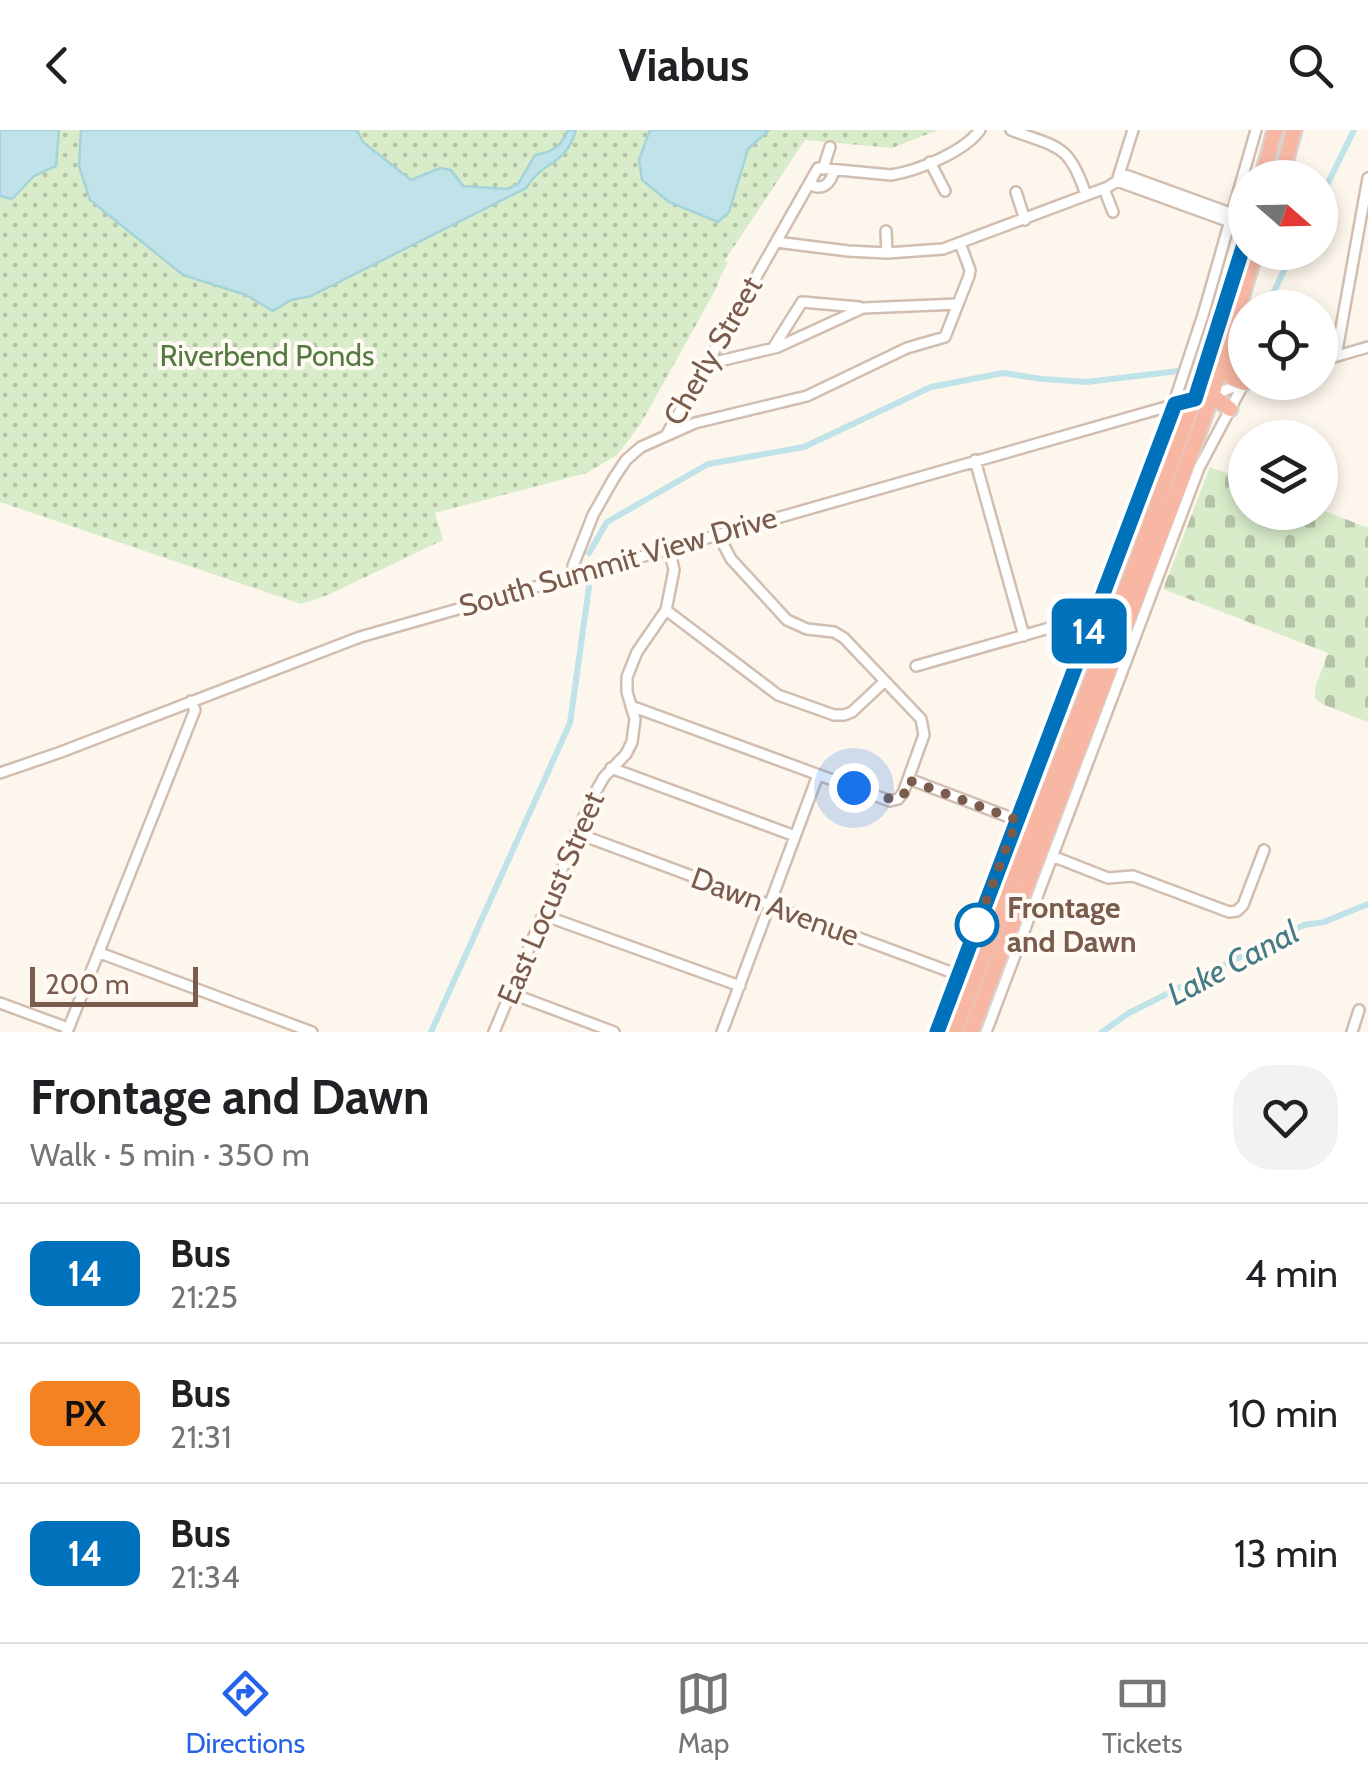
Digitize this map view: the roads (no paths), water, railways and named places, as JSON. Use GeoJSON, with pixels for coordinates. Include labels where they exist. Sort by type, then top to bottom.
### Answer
{"type":"FeatureCollection","features":[{"type":"Feature","properties":{"kind":"highway"},"geometry":{"type":"LineString","coordinates":[[1267,160],[1274,130]]}},
{"type":"Feature","properties":{"kind":"highway"},"geometry":{"type":"LineString","coordinates":[[1286,160],[1292,130]]}},
{"type":"Feature","properties":{"kind":"highway"},"geometry":{"type":"LineString","coordinates":[[956,1032],[988,986],[1195,399],[1236,270]]}},
{"type":"Feature","properties":{"kind":"highway"},"geometry":{"type":"LineString","coordinates":[[971,1032],[1180,484],[1228,344]]}},
{"type":"Feature","properties":{"kind":"highway"},"geometry":{"type":"LineString","coordinates":[[1212,395],[1230,409]]}},
{"type":"Feature","properties":{"kind":"street"},"geometry":{"type":"LineString","coordinates":[[809,184],[824,187],[830,182],[825,169],[901,174],[970,142],[980,130]]}},
{"type":"Feature","properties":{"kind":"street"},"geometry":{"type":"LineString","coordinates":[[1011,130],[1063,150],[1071,158],[1086,196]]}},
{"type":"Feature","properties":{"kind":"street"},"geometry":{"type":"LineString","coordinates":[[776,242],[887,253],[928,251],[960,243],[1104,189],[1118,177],[1133,130]]}},
{"type":"Feature","properties":{"kind":"street"},"geometry":{"type":"LineString","coordinates":[[1248,160],[1256,130]]}},
{"type":"Feature","properties":{"kind":"street","name":"Cherly Street"},"geometry":{"type":"LineString","coordinates":[[576,575],[572,566],[614,478],[626,460],[667,434],[809,184],[825,169],[830,147]]}},
{"type":"Feature","properties":{"kind":"street"},"geometry":{"type":"LineString","coordinates":[[930,162],[945,191]]}},
{"type":"Feature","properties":{"kind":"street"},"geometry":{"type":"LineString","coordinates":[[1118,177],[1228,217]]}},
{"type":"Feature","properties":{"kind":"street"},"geometry":{"type":"LineString","coordinates":[[1338,345],[1368,178]]}},
{"type":"Feature","properties":{"kind":"street"},"geometry":{"type":"LineString","coordinates":[[1104,189],[1113,212]]}},
{"type":"Feature","properties":{"kind":"street"},"geometry":{"type":"LineString","coordinates":[[1016,192],[1025,220]]}},
{"type":"Feature","properties":{"kind":"street"},"geometry":{"type":"LineString","coordinates":[[886,231],[887,253]]}},
{"type":"Feature","properties":{"kind":"street"},"geometry":{"type":"LineString","coordinates":[[937,1032],[1175,404],[1228,231]]}},
{"type":"Feature","properties":{"kind":"street"},"geometry":{"type":"LineString","coordinates":[[667,434],[695,423],[807,396],[906,348],[946,336],[970,270],[960,243]]}},
{"type":"Feature","properties":{"kind":"street"},"geometry":{"type":"LineString","coordinates":[[773,348],[802,302],[874,306],[958,304]]}},
{"type":"Feature","properties":{"kind":"street"},"geometry":{"type":"LineString","coordinates":[[706,364],[791,342],[874,306]]}},
{"type":"Feature","properties":{"kind":"street"},"geometry":{"type":"LineString","coordinates":[[1338,356],[1368,348]]}},
{"type":"Feature","properties":{"kind":"street","name":"South Summit View Drive"},"geometry":{"type":"LineString","coordinates":[[0,773],[360,637],[1228,389]]}},
{"type":"Feature","properties":{"kind":"street"},"geometry":{"type":"LineString","coordinates":[[986,1032],[988,986],[1052,856],[1199,468],[1235,400]]}},
{"type":"Feature","properties":{"kind":"street"},"geometry":{"type":"LineString","coordinates":[[975,460],[1024,636]]}},
{"type":"Feature","properties":{"kind":"street"},"geometry":{"type":"LineString","coordinates":[[630,706],[890,800],[901,797],[924,735],[923,724],[838,634],[806,629],[787,620],[731,559],[718,534]]}},
{"type":"Feature","properties":{"kind":"street","name":"East Locust Street"},"geometry":{"type":"LineString","coordinates":[[494,1032],[597,788],[632,742],[635,727],[626,683],[632,662],[666,610],[674,570],[669,548]]}},
{"type":"Feature","properties":{"kind":"street"},"geometry":{"type":"LineString","coordinates":[[666,610],[778,695],[834,715],[852,712],[885,681]]}},
{"type":"Feature","properties":{"kind":"street"},"geometry":{"type":"LineString","coordinates":[[916,666],[1095,615]]}},
{"type":"Feature","properties":{"kind":"street"},"geometry":{"type":"LineString","coordinates":[[0,1003],[68,1030],[194,710],[192,701]]}},
{"type":"Feature","properties":{"kind":"street"},"geometry":{"type":"LineString","coordinates":[[611,768],[795,836]]}},
{"type":"Feature","properties":{"kind":"street"},"geometry":{"type":"LineString","coordinates":[[722,1032],[818,775]]}},
{"type":"Feature","properties":{"kind":"street"},"geometry":{"type":"LineString","coordinates":[[908,780],[1017,820]]}},
{"type":"Feature","properties":{"kind":"street","name":"Dawn Avenue"},"geometry":{"type":"LineString","coordinates":[[576,833],[988,986]]}},
{"type":"Feature","properties":{"kind":"street"},"geometry":{"type":"LineString","coordinates":[[1052,856],[1108,878],[1132,876],[1233,912],[1243,904],[1264,850]]}},
{"type":"Feature","properties":{"kind":"street"},"geometry":{"type":"LineString","coordinates":[[543,915],[740,986]]}},
{"type":"Feature","properties":{"kind":"street"},"geometry":{"type":"LineString","coordinates":[[100,953],[307,1031]]}},
{"type":"Feature","properties":{"kind":"street"},"geometry":{"type":"LineString","coordinates":[[510,994],[614,1032]]}},
{"type":"Feature","properties":{"kind":"street"},"geometry":{"type":"LineString","coordinates":[[1352,1032],[1362,1016]]}},
{"type":"Feature","properties":{"kind":"water"},"geometry":{"type":"Polygon","coordinates":[[[0,130],[59,130],[56,166],[34,176],[12,199],[0,196],[0,130]]]}},
{"type":"Feature","properties":{"kind":"water"},"geometry":{"type":"Polygon","coordinates":[[[81,130],[357,130],[363,142],[411,180],[440,168],[451,170],[463,186],[507,189],[518,184],[535,155],[556,148],[568,130],[576,130],[560,157],[526,188],[311,296],[291,300],[273,311],[246,295],[183,275],[90,200],[79,166],[81,130]]]}},
{"type":"Feature","properties":{"kind":"water"},"geometry":{"type":"Polygon","coordinates":[[[650,130],[769,130],[748,149],[729,212],[718,222],[669,202],[642,180],[639,160],[650,130]]]}},
{"type":"Feature","properties":{"kind":"waterway"},"geometry":{"type":"LineString","coordinates":[[1338,162],[1354,130]]}},
{"type":"Feature","properties":{"kind":"waterway"},"geometry":{"type":"LineString","coordinates":[[1275,290],[1284,270]]}},
{"type":"Feature","properties":{"kind":"waterway"},"geometry":{"type":"LineString","coordinates":[[589,553],[607,522],[708,464],[804,447],[931,387],[1003,373],[1087,382],[1178,371]]}},
{"type":"Feature","properties":{"kind":"waterway"},"geometry":{"type":"LineString","coordinates":[[431,1032],[570,723],[589,587]]}},
{"type":"Feature","properties":{"kind":"waterway","name":"Lake Canal"},"geometry":{"type":"LineString","coordinates":[[1102,1032],[1129,1013],[1304,925],[1324,922],[1368,904]]}},
{"type":"Feature","properties":{"kind":"place","name":"Frontage and Dawn"},"geometry":{"type":"Point","coordinates":[977,925]}},
{"type":"Feature","properties":{"kind":"park label","name":"Riverbend Ponds"},"geometry":{"type":"Point","coordinates":[267,356]}}]}
